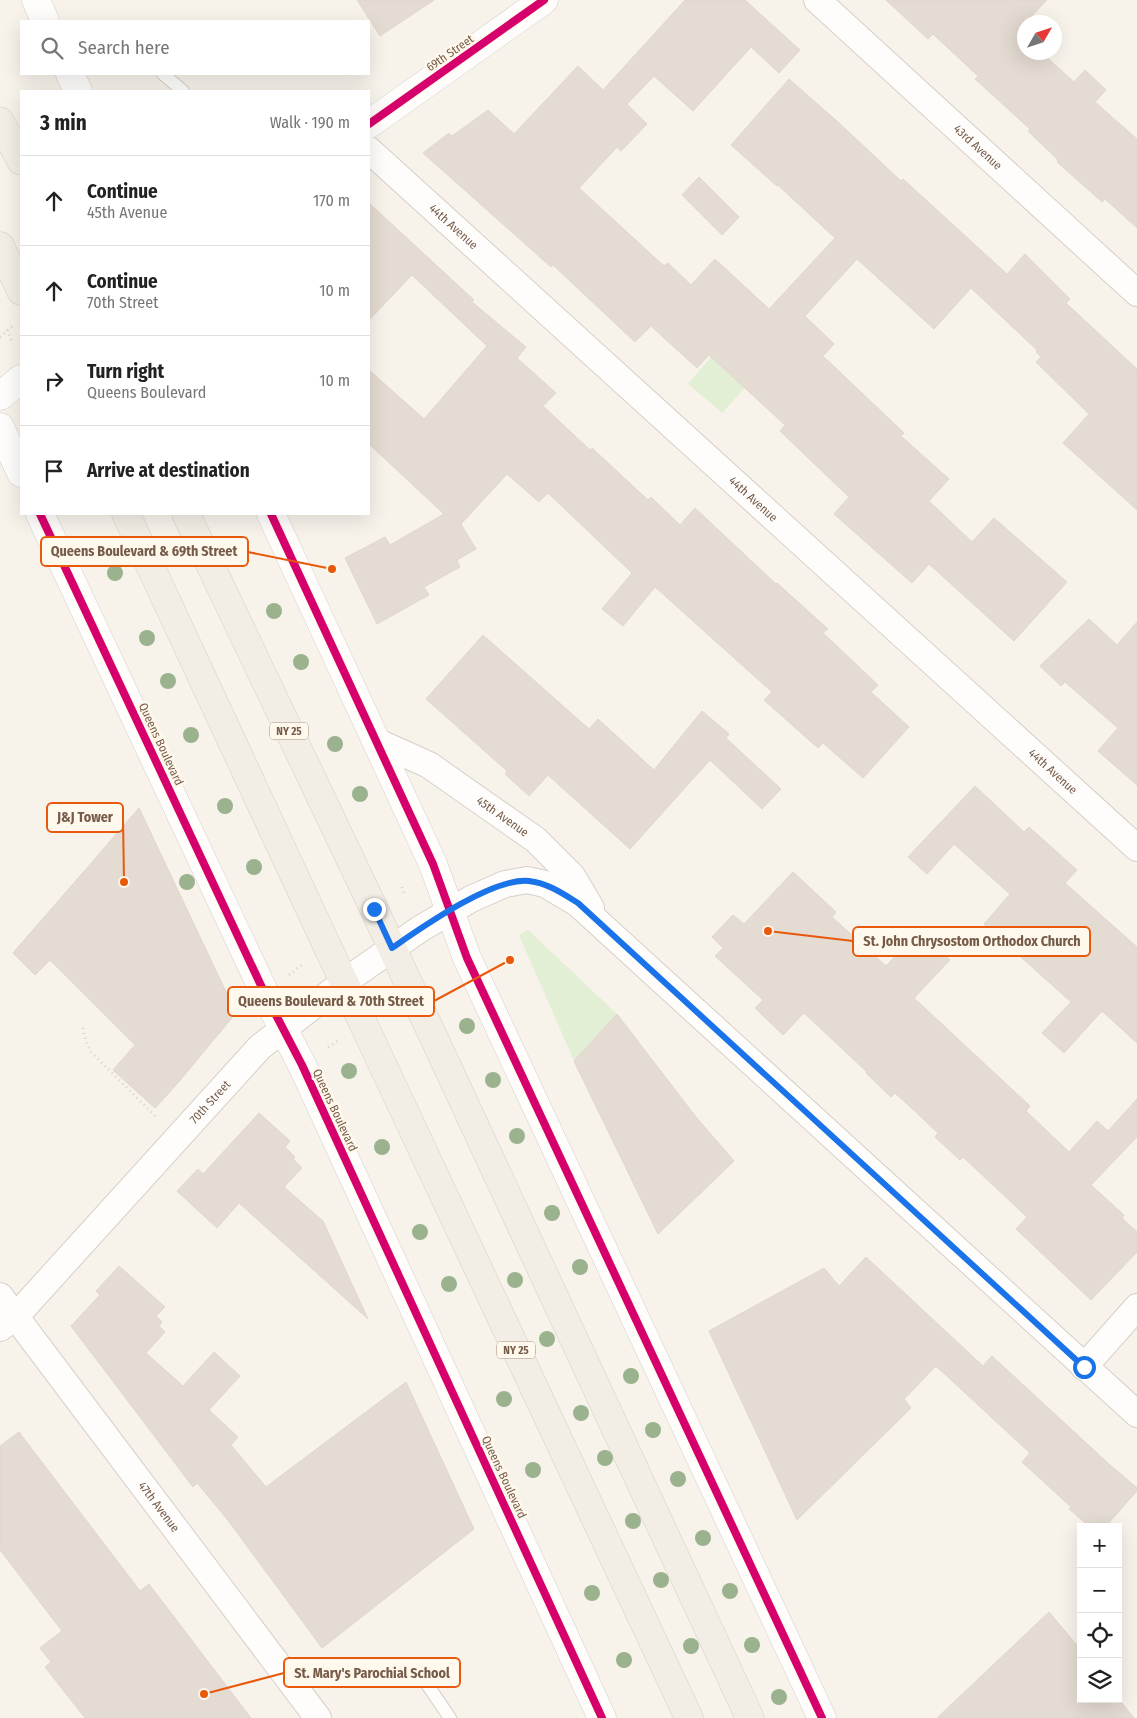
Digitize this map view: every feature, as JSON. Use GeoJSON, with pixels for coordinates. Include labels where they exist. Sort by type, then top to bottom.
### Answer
{"type":"FeatureCollection","features":[{"type":"Feature","properties":{"kind":"main road"},"geometry":{"type":"LineString","coordinates":[[0,120],[20,160]]}},
{"type":"Feature","properties":{"kind":"main road"},"geometry":{"type":"LineString","coordinates":[[0,246],[20,289]]}},
{"type":"Feature","properties":{"kind":"main road","name":"NY 25"},"geometry":{"type":"LineString","coordinates":[[126,515],[689,1718]]}},
{"type":"Feature","properties":{"kind":"main road","name":"NY 25"},"geometry":{"type":"LineString","coordinates":[[186,515],[392,948],[750,1718]]}},
{"type":"Feature","properties":{"kind":"street"},"geometry":{"type":"LineString","coordinates":[[36,0],[46,20]]}},
{"type":"Feature","properties":{"kind":"street","name":"69th Street"},"geometry":{"type":"LineString","coordinates":[[370,123],[544,0]]}},
{"type":"Feature","properties":{"kind":"street","name":"43rd Avenue"},"geometry":{"type":"LineString","coordinates":[[817,0],[1137,293]]}},
{"type":"Feature","properties":{"kind":"street"},"geometry":{"type":"LineString","coordinates":[[70,75],[78,90]]}},
{"type":"Feature","properties":{"kind":"street","name":"44th Avenue"},"geometry":{"type":"LineString","coordinates":[[370,151],[1137,848]]}},
{"type":"Feature","properties":{"kind":"street"},"geometry":{"type":"LineString","coordinates":[[0,396],[20,380]]}},
{"type":"Feature","properties":{"kind":"street"},"geometry":{"type":"LineString","coordinates":[[0,427],[20,471]]}},
{"type":"Feature","properties":{"kind":"street","name":"Queens Boulevard"},"geometry":{"type":"LineString","coordinates":[[40,515],[283,1029],[302,1065],[602,1718]]}},
{"type":"Feature","properties":{"kind":"street"},"geometry":{"type":"LineString","coordinates":[[271,515],[433,864],[467,958],[822,1718]]}},
{"type":"Feature","properties":{"kind":"street","name":"45th Avenue"},"geometry":{"type":"LineString","coordinates":[[376,741],[429,764],[536,840],[572,876],[601,924]]}},
{"type":"Feature","properties":{"kind":"street","name":"45th Avenue"},"geometry":{"type":"LineString","coordinates":[[450,911],[505,884],[527,880],[545,884],[578,903],[1137,1414]]}},
{"type":"Feature","properties":{"kind":"street","name":"70th Street"},"geometry":{"type":"LineString","coordinates":[[5,1313],[260,1047],[344,982],[420,929],[450,911]]}},
{"type":"Feature","properties":{"kind":"street"},"geometry":{"type":"LineString","coordinates":[[1084,1367],[1137,1307]]}},
{"type":"Feature","properties":{"kind":"street","name":"47th Avenue"},"geometry":{"type":"LineString","coordinates":[[5,1313],[318,1718]]}},
{"type":"Feature","properties":{"kind":"lane"},"geometry":{"type":"LineString","coordinates":[[165,75],[182,90]]}},
{"type":"Feature","properties":{"kind":"lane"},"geometry":{"type":"LineString","coordinates":[[414,1664],[450,1718]]}},
{"type":"Feature","properties":{"kind":"path"},"geometry":{"type":"LineString","coordinates":[[0,337],[15,324]]}},
{"type":"Feature","properties":{"kind":"path"},"geometry":{"type":"LineString","coordinates":[[7,330],[12,341]]}},
{"type":"Feature","properties":{"kind":"path"},"geometry":{"type":"LineString","coordinates":[[394,893],[406,884]]}},
{"type":"Feature","properties":{"kind":"path"},"geometry":{"type":"LineString","coordinates":[[402,887],[404,893]]}},
{"type":"Feature","properties":{"kind":"path"},"geometry":{"type":"LineString","coordinates":[[285,978],[303,964]]}},
{"type":"Feature","properties":{"kind":"path"},"geometry":{"type":"LineString","coordinates":[[83,1028],[86,1042],[92,1052],[156,1117]]}},
{"type":"Feature","properties":{"kind":"green space"},"geometry":{"type":"Polygon","coordinates":[[[759,300],[795,333],[722,413],[688,384],[759,300]]]}},
{"type":"Feature","properties":{"kind":"green space"},"geometry":{"type":"Polygon","coordinates":[[[528,930],[617,1014],[574,1061],[519,935],[528,930]]]}},
{"type":"Feature","properties":{"kind":"building"},"geometry":{"type":"Polygon","coordinates":[[[357,0],[434,0],[380,36],[357,0]]]}},
{"type":"Feature","properties":{"kind":"building"},"geometry":{"type":"Polygon","coordinates":[[[685,0],[745,0],[800,50],[779,73],[751,47],[693,111],[654,76],[627,104],[647,124],[621,151],[617,147],[579,188],[664,266],[668,263],[691,285],[715,259],[769,309],[835,238],[778,185],[731,145],[789,79],[1007,274],[1025,254],[1070,299],[1066,303],[1137,369],[1137,510],[1063,443],[1089,414],[1036,362],[1041,357],[1036,352],[1037,350],[971,288],[934,329],[857,259],[805,316],[834,344],[823,356],[904,433],[901,436],[949,479],[929,501],[972,542],[994,518],[1067,582],[1014,641],[929,564],[912,583],[834,514],[849,497],[780,431],[785,425],[709,355],[697,368],[651,326],[635,342],[553,265],[551,267],[423,153],[449,133],[452,136],[488,110],[514,134],[578,66],[603,90],[685,0]]]}},
{"type":"Feature","properties":{"kind":"building"},"geometry":{"type":"Polygon","coordinates":[[[886,0],[1047,0],[1033,15],[1017,15],[1017,60],[1050,60],[1074,82],[1085,70],[1106,90],[1095,102],[1137,139],[1137,228],[1105,199],[1102,202],[1057,162],[1058,160],[1028,131],[1030,129],[975,79],[978,76],[933,34],[928,39],[886,0]]]}},
{"type":"Feature","properties":{"kind":"building"},"geometry":{"type":"Polygon","coordinates":[[[699,177],[739,217],[722,235],[682,195],[699,177]]]}},
{"type":"Feature","properties":{"kind":"building"},"geometry":{"type":"Polygon","coordinates":[[[370,204],[474,300],[472,302],[526,347],[517,358],[556,393],[543,406],[590,450],[592,448],[648,500],[651,497],[680,525],[695,508],[776,584],[828,629],[823,633],[878,685],[871,692],[909,727],[863,778],[823,743],[818,748],[764,700],[772,692],[655,587],[623,626],[602,609],[632,573],[548,493],[539,502],[507,474],[461,524],[476,549],[457,560],[460,567],[424,587],[429,595],[377,624],[345,558],[385,537],[390,545],[444,514],[370,445],[370,371],[424,419],[487,346],[412,275],[370,319],[370,204]]]}},
{"type":"Feature","properties":{"kind":"building"},"geometry":{"type":"Polygon","coordinates":[[[1089,619],[1117,645],[1137,622],[1137,785],[1098,751],[1118,728],[1065,682],[1061,686],[1040,666],[1089,619]]]}},
{"type":"Feature","properties":{"kind":"building"},"geometry":{"type":"Polygon","coordinates":[[[483,635],[589,729],[598,719],[654,770],[702,711],[729,734],[726,738],[781,789],[762,809],[710,760],[630,849],[548,775],[529,796],[505,774],[507,771],[426,699],[483,635]]]}},
{"type":"Feature","properties":{"kind":"building"},"geometry":{"type":"Polygon","coordinates":[[[975,786],[1024,832],[1029,827],[1077,870],[1065,883],[1137,947],[1137,1043],[1102,1011],[1064,1053],[1042,1033],[1071,1002],[984,924],[1010,894],[954,844],[927,874],[908,857],[975,786]]]}},
{"type":"Feature","properties":{"kind":"building"},"geometry":{"type":"Polygon","coordinates":[[[139,808],[236,1013],[155,1108],[113,1070],[135,1045],[50,960],[35,975],[13,953],[139,808]]]}},
{"type":"Feature","properties":{"kind":"building"},"geometry":{"type":"Polygon","coordinates":[[[793,872],[836,912],[832,917],[886,966],[919,931],[950,960],[914,998],[1030,1106],[1026,1111],[1069,1152],[1097,1121],[1108,1131],[1137,1099],[1137,1137],[1091,1185],[1124,1215],[1122,1218],[1137,1232],[1137,1252],[1091,1300],[1016,1229],[1027,1217],[963,1157],[960,1160],[935,1137],[938,1133],[918,1114],[895,1093],[891,1097],[804,1013],[783,1035],[755,1008],[763,1000],[715,956],[723,948],[712,937],[733,915],[744,924],[793,872]]]}},
{"type":"Feature","properties":{"kind":"building"},"geometry":{"type":"Polygon","coordinates":[[[617,1014],[696,1117],[734,1161],[658,1234],[574,1061],[617,1014]]]}},
{"type":"Feature","properties":{"kind":"building"},"geometry":{"type":"Polygon","coordinates":[[[259,1113],[290,1141],[285,1147],[302,1168],[284,1187],[323,1221],[368,1319],[239,1203],[217,1228],[177,1191],[198,1169],[203,1174],[259,1113]]]}},
{"type":"Feature","properties":{"kind":"building"},"geometry":{"type":"Polygon","coordinates":[[[866,1257],[983,1366],[992,1356],[1137,1488],[1137,1491],[1109,1523],[1085,1523],[1069,1509],[1071,1507],[1022,1462],[1030,1453],[936,1366],[904,1399],[911,1408],[797,1520],[709,1331],[824,1268],[839,1286],[866,1257]]]}},
{"type":"Feature","properties":{"kind":"building"},"geometry":{"type":"Polygon","coordinates":[[[119,1266],[165,1307],[156,1316],[162,1322],[159,1326],[165,1332],[146,1353],[183,1386],[214,1352],[240,1376],[209,1410],[238,1437],[231,1445],[266,1487],[406,1382],[474,1529],[322,1648],[227,1519],[197,1483],[193,1487],[71,1326],[100,1295],[96,1291],[119,1266]]]}},
{"type":"Feature","properties":{"kind":"building"},"geometry":{"type":"Polygon","coordinates":[[[19,1432],[140,1591],[149,1584],[251,1718],[85,1718],[45,1667],[51,1662],[40,1648],[62,1631],[0,1550],[0,1446],[19,1432]]]}},
{"type":"Feature","properties":{"kind":"building"},"geometry":{"type":"Polygon","coordinates":[[[1049,1612],[1077,1645],[1077,1703],[1122,1703],[1134,1718],[937,1718],[1049,1612]]]}},
{"type":"Feature","properties":{"kind":"cycle path"},"geometry":{"type":"LineString","coordinates":[[370,123],[544,0]]}},
{"type":"Feature","properties":{"kind":"cycle path"},"geometry":{"type":"LineString","coordinates":[[40,515],[265,994],[302,1065],[602,1718]]}},
{"type":"Feature","properties":{"kind":"cycle path"},"geometry":{"type":"LineString","coordinates":[[271,515],[433,864],[467,958],[822,1718]]}},
{"type":"Feature","properties":{"kind":"place","name":"Queens Boulevard & 69th Street"},"geometry":{"type":"Point","coordinates":[332,569]}},
{"type":"Feature","properties":{"kind":"place","name":"J&J Tower"},"geometry":{"type":"Point","coordinates":[124,882]}},
{"type":"Feature","properties":{"kind":"place","name":"St. John Chrysostom Orthodox Church"},"geometry":{"type":"Point","coordinates":[768,931]}},
{"type":"Feature","properties":{"kind":"place","name":"Queens Boulevard & 70th Street"},"geometry":{"type":"Point","coordinates":[510,960]}},
{"type":"Feature","properties":{"kind":"place","name":"St. Mary's Parochial School"},"geometry":{"type":"Point","coordinates":[204,1694]}},
{"type":"Feature","properties":{"kind":"route"},"geometry":{"type":"LineString","coordinates":[[374,909],[392,948],[450,911],[505,884],[527,880],[545,884],[578,903],[1084,1367]]}}]}
